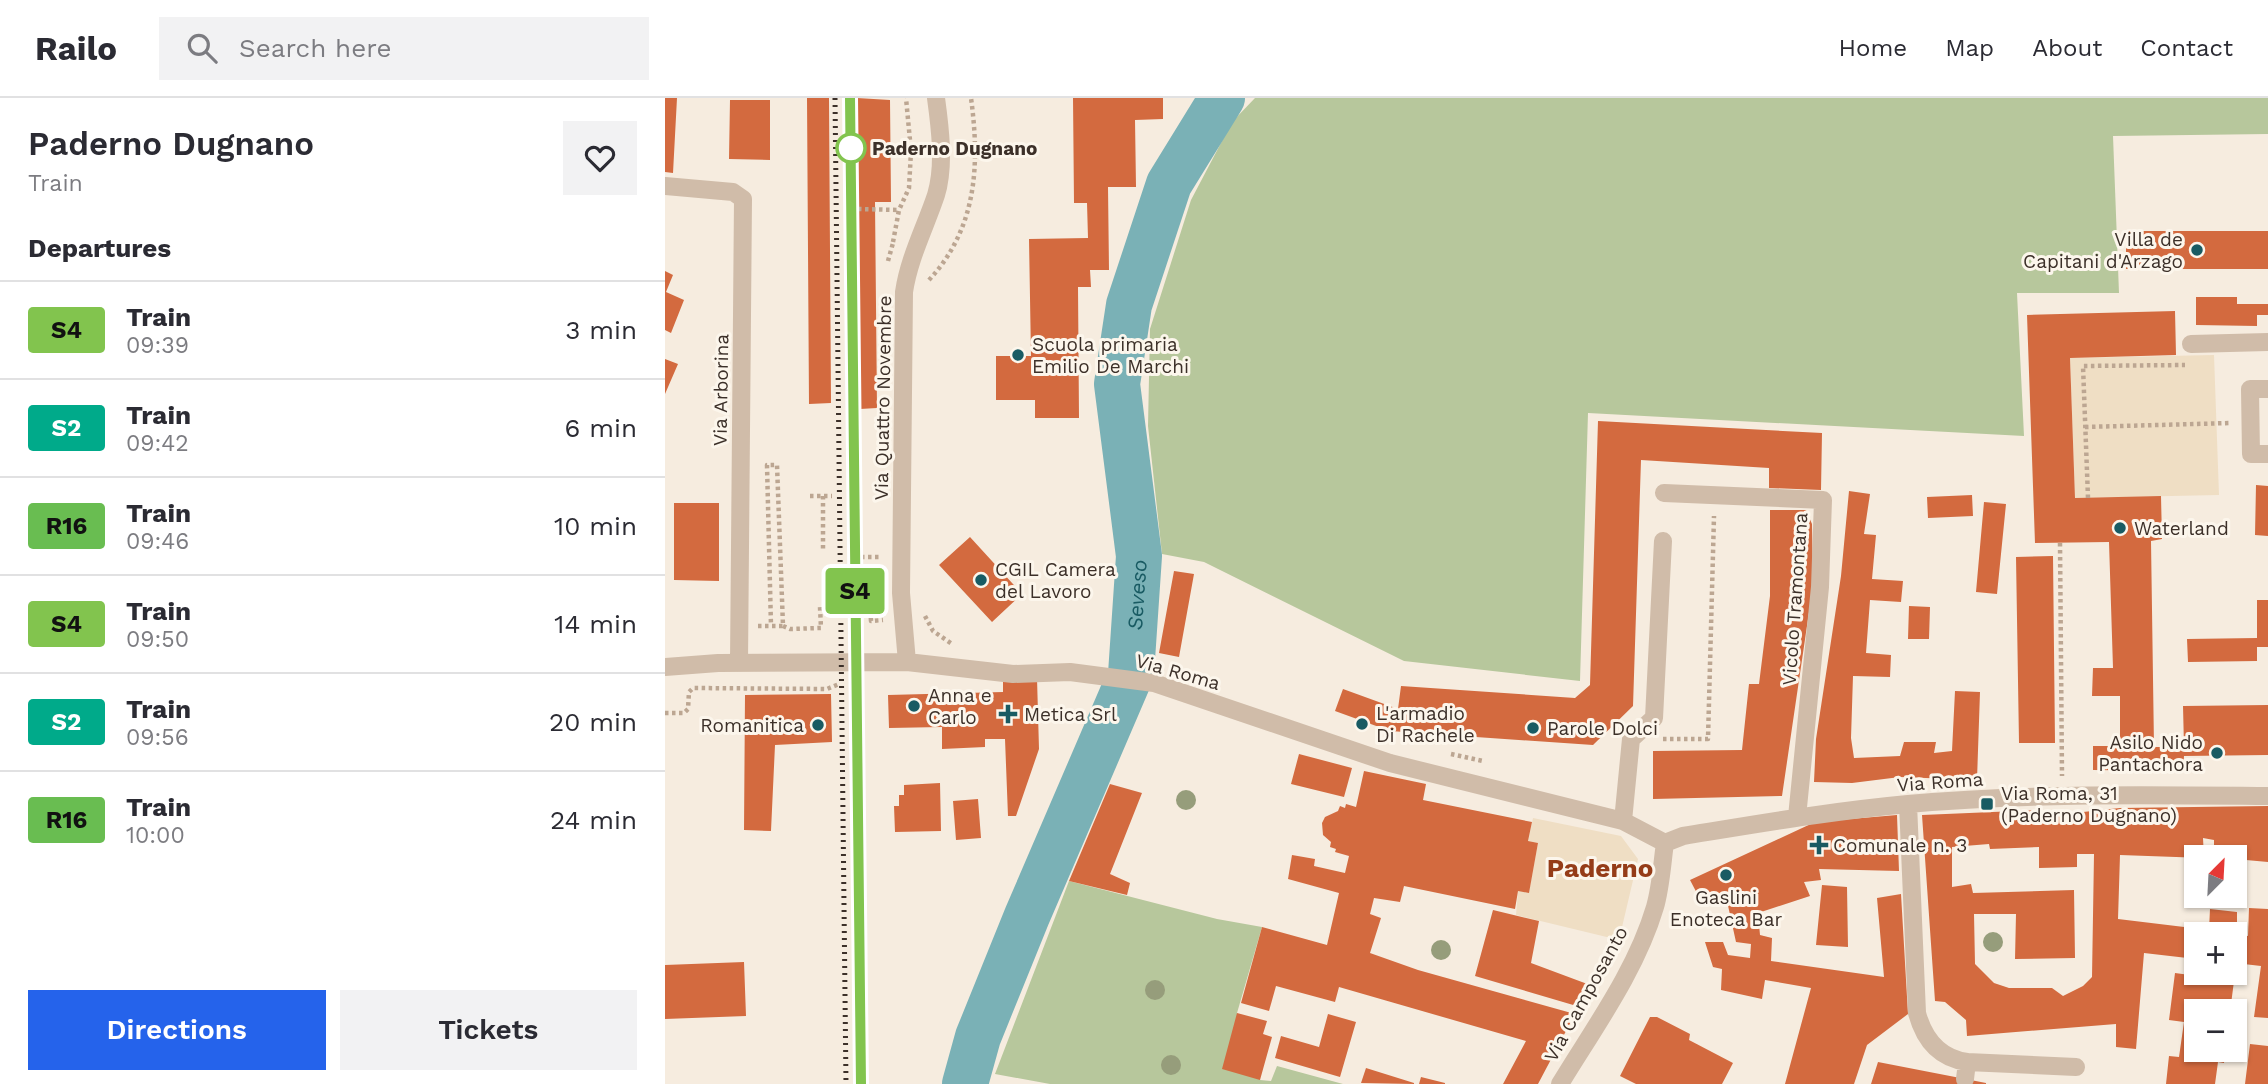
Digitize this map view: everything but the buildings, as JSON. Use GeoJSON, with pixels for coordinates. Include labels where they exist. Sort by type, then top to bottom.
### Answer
{"type":"FeatureCollection","features":[{"type":"Feature","properties":{"kind":"street","name":"Via Quattro Novembre"},"geometry":{"type":"LineString","coordinates":[[907,662],[901,593],[904,292],[908,269],[937,193],[940,177],[936,98]]}},
{"type":"Feature","properties":{"kind":"street","name":"Via Arborina"},"geometry":{"type":"LineString","coordinates":[[665,186],[733,192],[743,199],[739,663]]}},
{"type":"Feature","properties":{"kind":"street"},"geometry":{"type":"LineString","coordinates":[[2191,344],[2268,342]]}},
{"type":"Feature","properties":{"kind":"street"},"geometry":{"type":"LineString","coordinates":[[2268,389],[2250,390],[2251,454],[2268,454]]}},
{"type":"Feature","properties":{"kind":"street","name":"Vicolo Tramontana"},"geometry":{"type":"LineString","coordinates":[[1664,493],[1823,500],[1820,587],[1797,817]]}},
{"type":"Feature","properties":{"kind":"street"},"geometry":{"type":"LineString","coordinates":[[1623,821],[1631,739],[1654,718],[1663,541]]}},
{"type":"Feature","properties":{"kind":"street","name":"Via Roma"},"geometry":{"type":"LineString","coordinates":[[665,667],[739,663],[907,662],[1013,674],[1091,674],[1154,683],[1390,763],[1623,821],[1665,843],[1682,836],[1797,817],[1907,804],[2075,794],[2268,796]]}},
{"type":"Feature","properties":{"kind":"street"},"geometry":{"type":"LineString","coordinates":[[1907,804],[1917,1013],[1920,1025],[1933,1045],[1966,1070],[2076,1067]]}},
{"type":"Feature","properties":{"kind":"street","name":"Via Camposanto"},"geometry":{"type":"LineString","coordinates":[[1560,1084],[1628,971],[1643,938],[1655,904],[1665,843]]}},
{"type":"Feature","properties":{"kind":"path"},"geometry":{"type":"LineString","coordinates":[[893,242],[899,210],[909,188],[910,112],[906,98]]}},
{"type":"Feature","properties":{"kind":"path"},"geometry":{"type":"LineString","coordinates":[[925,288],[955,248],[974,193],[977,160],[971,98]]}},
{"type":"Feature","properties":{"kind":"path"},"geometry":{"type":"LineString","coordinates":[[858,209],[899,210]]}},
{"type":"Feature","properties":{"kind":"path"},"geometry":{"type":"LineString","coordinates":[[2088,498],[2083,366],[2189,365],[2191,344]]}},
{"type":"Feature","properties":{"kind":"path"},"geometry":{"type":"LineString","coordinates":[[2085,427],[2250,422]]}},
{"type":"Feature","properties":{"kind":"path"},"geometry":{"type":"LineString","coordinates":[[783,626],[777,465],[767,466],[772,626],[790,629],[821,628],[820,607]]}},
{"type":"Feature","properties":{"kind":"path"},"geometry":{"type":"LineString","coordinates":[[1631,739],[1708,739],[1714,495]]}},
{"type":"Feature","properties":{"kind":"path"},"geometry":{"type":"LineString","coordinates":[[810,496],[832,496]]}},
{"type":"Feature","properties":{"kind":"path"},"geometry":{"type":"LineString","coordinates":[[823,496],[823,552]]}},
{"type":"Feature","properties":{"kind":"path"},"geometry":{"type":"LineString","coordinates":[[2060,543],[2062,787]]}},
{"type":"Feature","properties":{"kind":"path"},"geometry":{"type":"LineString","coordinates":[[861,557],[878,558]]}},
{"type":"Feature","properties":{"kind":"path"},"geometry":{"type":"LineString","coordinates":[[870,604],[871,621]]}},
{"type":"Feature","properties":{"kind":"path"},"geometry":{"type":"LineString","coordinates":[[923,604],[933,631],[963,650]]}},
{"type":"Feature","properties":{"kind":"path"},"geometry":{"type":"LineString","coordinates":[[665,713],[684,713],[688,709],[689,692],[693,688],[827,689],[848,683]]}},
{"type":"Feature","properties":{"kind":"path"},"geometry":{"type":"LineString","coordinates":[[1447,754],[1485,762]]}},
{"type":"Feature","properties":{"kind":"green space"},"geometry":{"type":"Polygon","coordinates":[[[1255,98],[2268,98],[2268,134],[2113,136],[2119,293],[2017,293],[2024,436],[1588,413],[1580,681],[1404,661],[1204,562],[1162,554],[1148,426],[1150,329],[1191,200],[1232,122],[1255,98]]]}},
{"type":"Feature","properties":{"kind":"green space"},"geometry":{"type":"Polygon","coordinates":[[[1069,881],[1217,919],[1262,927],[1237,1013],[1260,1080],[1271,1081],[1277,1066],[1343,1084],[1050,1084],[995,1074],[1069,881]]]}},
{"type":"Feature","properties":{"kind":"shaded area"},"geometry":{"type":"Polygon","coordinates":[[[2214,355],[2219,495],[2075,498],[2070,358],[2214,355]]]}},
{"type":"Feature","properties":{"kind":"shaded area"},"geometry":{"type":"Polygon","coordinates":[[[1533,818],[1621,836],[1638,859],[1619,940],[1516,915],[1518,891],[1529,892],[1538,843],[1528,841],[1533,818]]]}},
{"type":"Feature","properties":{"kind":"waterway","name":"Seveso"},"geometry":{"type":"LineString","coordinates":[[965,1084],[978,1037],[1131,674],[1139,556],[1117,384],[1129,305],[1169,184],[1222,98]]}},
{"type":"Feature","properties":{"kind":"railway"},"geometry":{"type":"LineString","coordinates":[[835,98],[846,1084]]}},
{"type":"Feature","properties":{"kind":"railway"},"geometry":{"type":"LineString","coordinates":[[850,98],[861,1084]]}},
{"type":"Feature","properties":{"kind":"train","name":"S4"},"geometry":{"type":"LineString","coordinates":[[850,98],[861,1084]]}},
{"type":"Feature","properties":{"kind":"place","name":"Paderno Dugnano"},"geometry":{"type":"Point","coordinates":[851,148]}},
{"type":"Feature","properties":{"kind":"place","name":"Villa de Capitani d'Arzago"},"geometry":{"type":"Point","coordinates":[2197,250]}},
{"type":"Feature","properties":{"kind":"place","name":"Scuola primaria Emilio De Marchi"},"geometry":{"type":"Point","coordinates":[1018,355]}},
{"type":"Feature","properties":{"kind":"place","name":"Waterland"},"geometry":{"type":"Point","coordinates":[2120,528]}},
{"type":"Feature","properties":{"kind":"place","name":"CGIL Camera del Lavoro"},"geometry":{"type":"Point","coordinates":[981,580]}},
{"type":"Feature","properties":{"kind":"place","name":"Anna e Carlo"},"geometry":{"type":"Point","coordinates":[914,706]}},
{"type":"Feature","properties":{"kind":"place","name":"Metica Srl"},"geometry":{"type":"Point","coordinates":[1008,714]}},
{"type":"Feature","properties":{"kind":"place","name":"L'armadio Di Rachele"},"geometry":{"type":"Point","coordinates":[1362,724]}},
{"type":"Feature","properties":{"kind":"place","name":"Romanitica"},"geometry":{"type":"Point","coordinates":[818,725]}},
{"type":"Feature","properties":{"kind":"place","name":"Parole Dolci"},"geometry":{"type":"Point","coordinates":[1533,728]}},
{"type":"Feature","properties":{"kind":"place","name":"Asilo Nido Pantachora"},"geometry":{"type":"Point","coordinates":[2217,753]}},
{"type":"Feature","properties":{"kind":"place","name":"Via Roma, 31 (Paderno Dugnano)"},"geometry":{"type":"Point","coordinates":[1987,804]}},
{"type":"Feature","properties":{"kind":"place","name":"Comunale n. 3"},"geometry":{"type":"Point","coordinates":[1819,845]}},
{"type":"Feature","properties":{"kind":"place","name":"Gaslini Enoteca Bar"},"geometry":{"type":"Point","coordinates":[1726,875]}},
{"type":"Feature","properties":{"kind":"district","name":"Paderno"},"geometry":{"type":"Point","coordinates":[1600,868]}}]}
